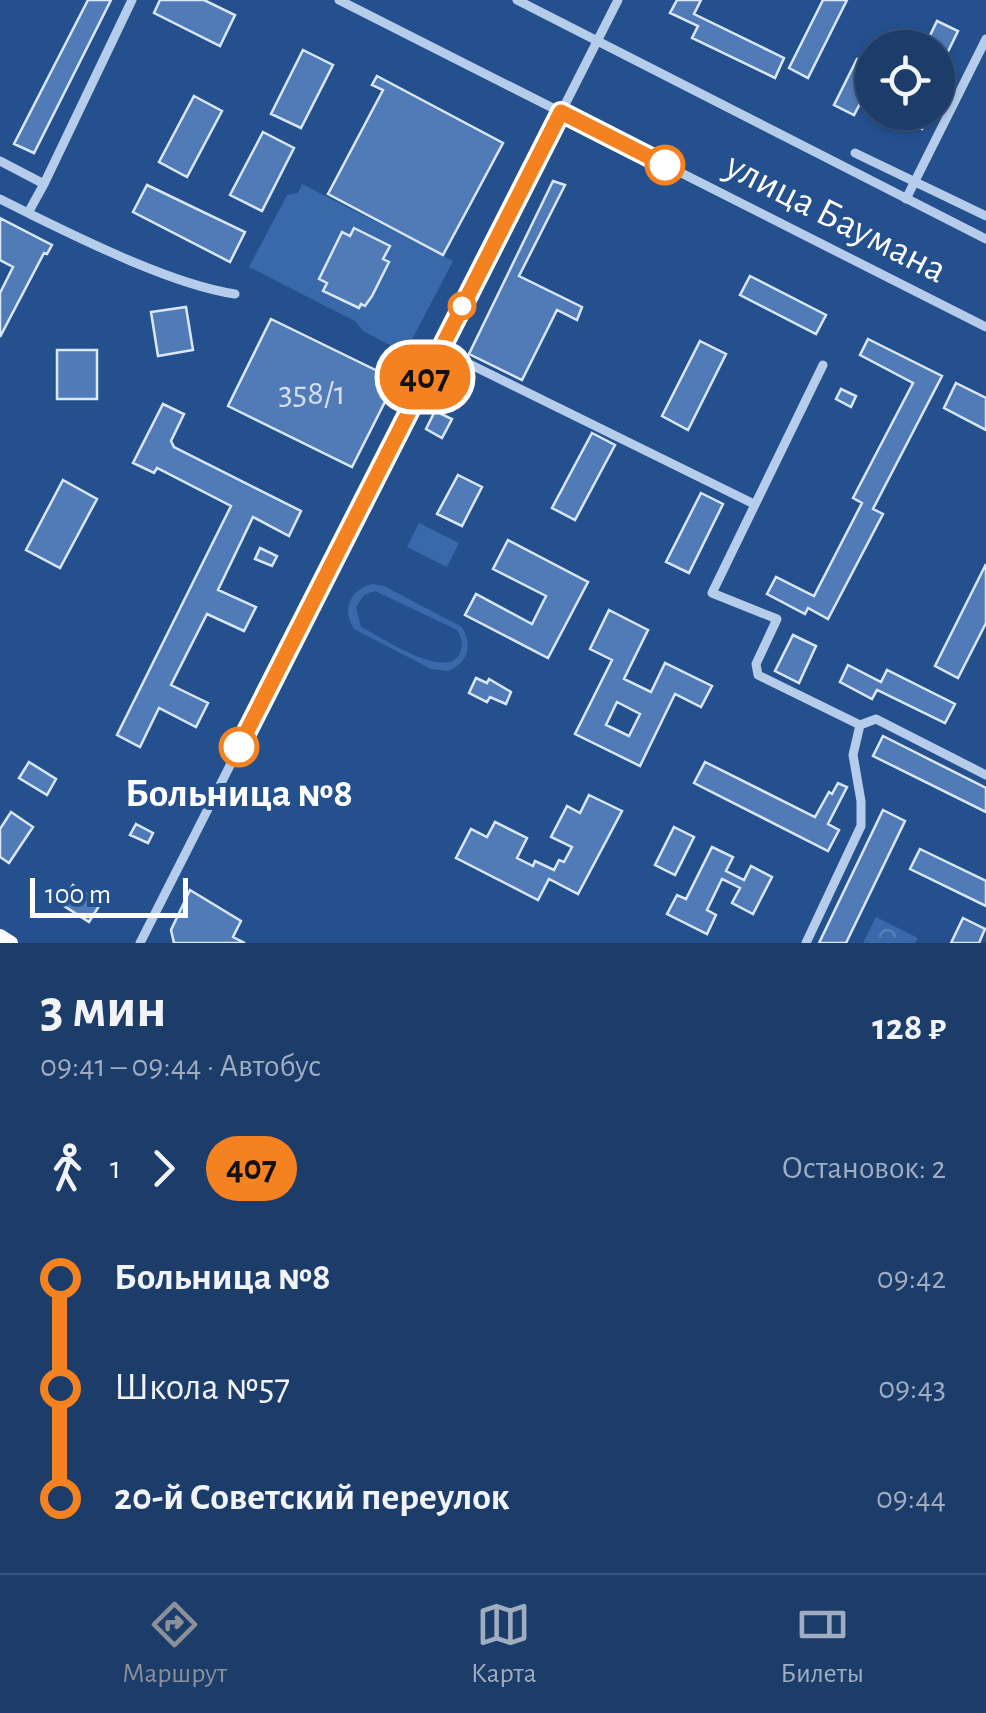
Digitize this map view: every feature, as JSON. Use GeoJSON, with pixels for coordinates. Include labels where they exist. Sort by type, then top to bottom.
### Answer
{"type":"FeatureCollection","features":[{"type":"Feature","properties":{"kind":"main road"},"geometry":{"type":"LineString","coordinates":[[0,936],[11,943]]}},
{"type":"Feature","properties":{"kind":"street"},"geometry":{"type":"LineString","coordinates":[[28,213],[132,0]]}},
{"type":"Feature","properties":{"kind":"street","name":"улица Баумана"},"geometry":{"type":"LineString","coordinates":[[338,0],[986,327]]}},
{"type":"Feature","properties":{"kind":"street","name":"улица Баумана"},"geometry":{"type":"LineString","coordinates":[[516,0],[986,239]]}},
{"type":"Feature","properties":{"kind":"street"},"geometry":{"type":"LineString","coordinates":[[140,943],[618,0]]}},
{"type":"Feature","properties":{"kind":"street"},"geometry":{"type":"LineString","coordinates":[[906,198],[986,39]]}},
{"type":"Feature","properties":{"kind":"street"},"geometry":{"type":"LineString","coordinates":[[855,153],[986,216]]}},
{"type":"Feature","properties":{"kind":"street"},"geometry":{"type":"LineString","coordinates":[[0,161],[44,184]]}},
{"type":"Feature","properties":{"kind":"street"},"geometry":{"type":"LineString","coordinates":[[0,199],[140,263],[214,291],[234,294]]}},
{"type":"Feature","properties":{"kind":"street"},"geometry":{"type":"LineString","coordinates":[[439,349],[754,504]]}},
{"type":"Feature","properties":{"kind":"street"},"geometry":{"type":"LineString","coordinates":[[823,366],[712,593],[777,618],[756,664],[758,675],[860,726],[876,720],[986,775]]}},
{"type":"Feature","properties":{"kind":"street"},"geometry":{"type":"LineString","coordinates":[[806,943],[861,826],[853,754],[860,726]]}},
{"type":"Feature","properties":{"kind":"green space"},"geometry":{"type":"Polygon","coordinates":[[[302,184],[453,261],[405,353],[363,331],[355,321],[249,267],[287,195],[298,193],[302,184]]]}},
{"type":"Feature","properties":{"kind":"green space"},"geometry":{"type":"Polygon","coordinates":[[[419,523],[459,543],[447,567],[407,547],[419,523]]]}},
{"type":"Feature","properties":{"kind":"green space"},"geometry":{"type":"Polygon","coordinates":[[[384,586],[462,627],[468,647],[464,658],[449,671],[431,669],[354,629],[348,608],[353,596],[364,587],[384,586]],[[375,591],[364,595],[356,607],[361,627],[428,660],[453,661],[462,647],[457,630],[375,591]]]}},
{"type":"Feature","properties":{"kind":"green space"},"geometry":{"type":"Polygon","coordinates":[[[876,917],[918,938],[915,943],[863,943],[876,917]]]}},
{"type":"Feature","properties":{"kind":"building"},"geometry":{"type":"Polygon","coordinates":[[[88,0],[111,0],[34,153],[14,144],[88,0]]]}},
{"type":"Feature","properties":{"kind":"building"},"geometry":{"type":"Polygon","coordinates":[[[160,0],[204,0],[235,15],[220,46],[154,13],[160,0]]]}},
{"type":"Feature","properties":{"kind":"building"},"geometry":{"type":"Polygon","coordinates":[[[677,0],[701,0],[694,14],[784,58],[775,78],[692,38],[698,26],[670,13],[677,0]]]}},
{"type":"Feature","properties":{"kind":"building"},"geometry":{"type":"Polygon","coordinates":[[[823,0],[847,0],[808,78],[789,68],[823,0]]]}},
{"type":"Feature","properties":{"kind":"building"},"geometry":{"type":"Polygon","coordinates":[[[937,21],[958,31],[955,37],[955,30],[933,30],[937,21]]]}},
{"type":"Feature","properties":{"kind":"building"},"geometry":{"type":"Polygon","coordinates":[[[303,50],[333,65],[301,128],[271,114],[303,50]]]}},
{"type":"Feature","properties":{"kind":"building"},"geometry":{"type":"Polygon","coordinates":[[[855,63],[855,113],[834,105],[855,63]]]}},
{"type":"Feature","properties":{"kind":"building"},"geometry":{"type":"Polygon","coordinates":[[[377,76],[503,143],[443,255],[328,194],[383,90],[372,85],[377,76]]]}},
{"type":"Feature","properties":{"kind":"building"},"geometry":{"type":"Polygon","coordinates":[[[194,96],[222,111],[187,177],[159,162],[194,96]]]}},
{"type":"Feature","properties":{"kind":"building"},"geometry":{"type":"Polygon","coordinates":[[[263,132],[294,148],[262,211],[230,195],[263,132]]]}},
{"type":"Feature","properties":{"kind":"building"},"geometry":{"type":"Polygon","coordinates":[[[553,181],[565,185],[519,276],[582,307],[577,320],[557,310],[522,380],[469,354],[553,181]]]}},
{"type":"Feature","properties":{"kind":"building"},"geometry":{"type":"Polygon","coordinates":[[[147,185],[245,232],[230,262],[133,212],[147,185]]]}},
{"type":"Feature","properties":{"kind":"building"},"geometry":{"type":"Polygon","coordinates":[[[0,218],[52,245],[44,253],[0,337],[0,293],[13,267],[0,260],[0,218]]]}},
{"type":"Feature","properties":{"kind":"building"},"geometry":{"type":"Polygon","coordinates":[[[354,228],[390,246],[383,259],[389,262],[372,296],[359,308],[323,291],[327,283],[319,279],[342,232],[350,236],[354,228]]]}},
{"type":"Feature","properties":{"kind":"building"},"geometry":{"type":"Polygon","coordinates":[[[750,276],[826,315],[816,334],[740,295],[750,276]]]}},
{"type":"Feature","properties":{"kind":"building"},"geometry":{"type":"Polygon","coordinates":[[[186,307],[193,350],[158,356],[151,312],[186,307]]]}},
{"type":"Feature","properties":{"kind":"building"},"geometry":{"type":"Polygon","coordinates":[[[271,319],[396,380],[352,467],[228,406],[271,319]]]}},
{"type":"Feature","properties":{"kind":"building"},"geometry":{"type":"Polygon","coordinates":[[[868,339],[942,376],[873,509],[883,514],[828,619],[808,608],[805,614],[767,594],[776,577],[814,596],[862,503],[853,498],[913,383],[860,355],[868,339]]]}},
{"type":"Feature","properties":{"kind":"building"},"geometry":{"type":"Polygon","coordinates":[[[700,341],[726,354],[688,430],[662,416],[700,341]]]}},
{"type":"Feature","properties":{"kind":"building"},"geometry":{"type":"Polygon","coordinates":[[[57,350],[97,350],[97,399],[57,399],[57,350]]]}},
{"type":"Feature","properties":{"kind":"building"},"geometry":{"type":"Polygon","coordinates":[[[956,383],[986,398],[986,430],[944,408],[956,383]]]}},
{"type":"Feature","properties":{"kind":"building"},"geometry":{"type":"Polygon","coordinates":[[[841,389],[856,396],[851,407],[836,399],[841,389]]]}},
{"type":"Feature","properties":{"kind":"building"},"geometry":{"type":"Polygon","coordinates":[[[163,404],[184,414],[171,441],[174,447],[301,511],[289,536],[253,517],[218,590],[256,607],[244,631],[207,614],[171,685],[208,703],[196,727],[159,708],[140,747],[117,735],[231,506],[157,468],[154,473],[133,463],[163,404]]]}},
{"type":"Feature","properties":{"kind":"building"},"geometry":{"type":"Polygon","coordinates":[[[435,411],[452,419],[442,438],[426,429],[435,411]]]}},
{"type":"Feature","properties":{"kind":"building"},"geometry":{"type":"Polygon","coordinates":[[[592,433],[615,445],[575,520],[552,508],[592,433]]]}},
{"type":"Feature","properties":{"kind":"building"},"geometry":{"type":"Polygon","coordinates":[[[458,475],[482,487],[462,526],[437,514],[458,475]]]}},
{"type":"Feature","properties":{"kind":"building"},"geometry":{"type":"Polygon","coordinates":[[[63,480],[97,499],[60,568],[26,550],[63,480]]]}},
{"type":"Feature","properties":{"kind":"building"},"geometry":{"type":"Polygon","coordinates":[[[701,493],[723,504],[689,573],[666,562],[701,493]]]}},
{"type":"Feature","properties":{"kind":"building"},"geometry":{"type":"Polygon","coordinates":[[[508,540],[588,582],[548,658],[465,615],[476,594],[532,624],[546,596],[493,569],[508,540]]]}},
{"type":"Feature","properties":{"kind":"building"},"geometry":{"type":"Polygon","coordinates":[[[260,548],[277,556],[272,566],[255,559],[260,548]]]}},
{"type":"Feature","properties":{"kind":"building"},"geometry":{"type":"Polygon","coordinates":[[[986,564],[986,623],[958,678],[935,666],[986,564]]]}},
{"type":"Feature","properties":{"kind":"building"},"geometry":{"type":"Polygon","coordinates":[[[609,610],[648,630],[624,679],[651,692],[665,663],[712,686],[701,707],[675,694],[640,766],[575,734],[612,660],[590,649],[609,610]],[[617,702],[606,725],[629,736],[640,714],[617,702]]]}},
{"type":"Feature","properties":{"kind":"building"},"geometry":{"type":"Polygon","coordinates":[[[793,635],[816,646],[799,683],[775,671],[793,635]]]}},
{"type":"Feature","properties":{"kind":"building"},"geometry":{"type":"Polygon","coordinates":[[[848,665],[881,682],[887,670],[955,704],[945,723],[877,690],[872,699],[840,682],[848,665]]]}},
{"type":"Feature","properties":{"kind":"building"},"geometry":{"type":"Polygon","coordinates":[[[476,678],[487,683],[489,679],[511,692],[506,704],[490,697],[487,702],[469,693],[476,678]]]}},
{"type":"Feature","properties":{"kind":"building"},"geometry":{"type":"Polygon","coordinates":[[[883,736],[986,788],[986,812],[873,756],[883,736]]]}},
{"type":"Feature","properties":{"kind":"building"},"geometry":{"type":"Polygon","coordinates":[[[29,762],[56,779],[47,795],[19,778],[29,762]]]}},
{"type":"Feature","properties":{"kind":"building"},"geometry":{"type":"Polygon","coordinates":[[[705,762],[815,817],[838,783],[847,787],[828,824],[839,830],[828,851],[694,783],[705,762]]]}},
{"type":"Feature","properties":{"kind":"building"},"geometry":{"type":"Polygon","coordinates":[[[589,795],[622,811],[578,894],[549,879],[538,900],[456,858],[471,829],[487,837],[495,822],[527,838],[517,858],[554,870],[572,847],[551,837],[567,806],[580,813],[589,795]]]}},
{"type":"Feature","properties":{"kind":"building"},"geometry":{"type":"Polygon","coordinates":[[[883,810],[905,821],[846,943],[819,943],[883,810]]]}},
{"type":"Feature","properties":{"kind":"building"},"geometry":{"type":"Polygon","coordinates":[[[11,812],[33,827],[9,863],[0,857],[0,829],[11,812]]]}},
{"type":"Feature","properties":{"kind":"building"},"geometry":{"type":"Polygon","coordinates":[[[136,824],[153,833],[148,843],[130,835],[136,824]]]}},
{"type":"Feature","properties":{"kind":"building"},"geometry":{"type":"Polygon","coordinates":[[[674,827],[694,837],[675,875],[655,865],[674,827]]]}},
{"type":"Feature","properties":{"kind":"building"},"geometry":{"type":"Polygon","coordinates":[[[712,847],[733,857],[726,871],[744,880],[751,866],[772,877],[753,914],[732,903],[740,888],[722,879],[707,910],[716,915],[707,934],[667,914],[677,895],[686,899],[712,847]]]}},
{"type":"Feature","properties":{"kind":"building"},"geometry":{"type":"Polygon","coordinates":[[[920,849],[986,881],[986,906],[910,869],[920,849]]]}},
{"type":"Feature","properties":{"kind":"building"},"geometry":{"type":"Polygon","coordinates":[[[73,885],[101,903],[89,922],[61,904],[73,885]]]}},
{"type":"Feature","properties":{"kind":"building"},"geometry":{"type":"Polygon","coordinates":[[[190,890],[241,921],[233,937],[245,943],[174,943],[171,930],[190,890]]]}},
{"type":"Feature","properties":{"kind":"building"},"geometry":{"type":"Polygon","coordinates":[[[963,918],[985,929],[979,943],[951,943],[963,918]]]}},
{"type":"Feature","properties":{"kind":"bus line","name":"407"},"geometry":{"type":"LineString","coordinates":[[239,747],[561,112],[665,165]]}},
{"type":"Feature","properties":{"kind":"place","name":"Больница №8"},"geometry":{"type":"Point","coordinates":[239,747]}}]}
